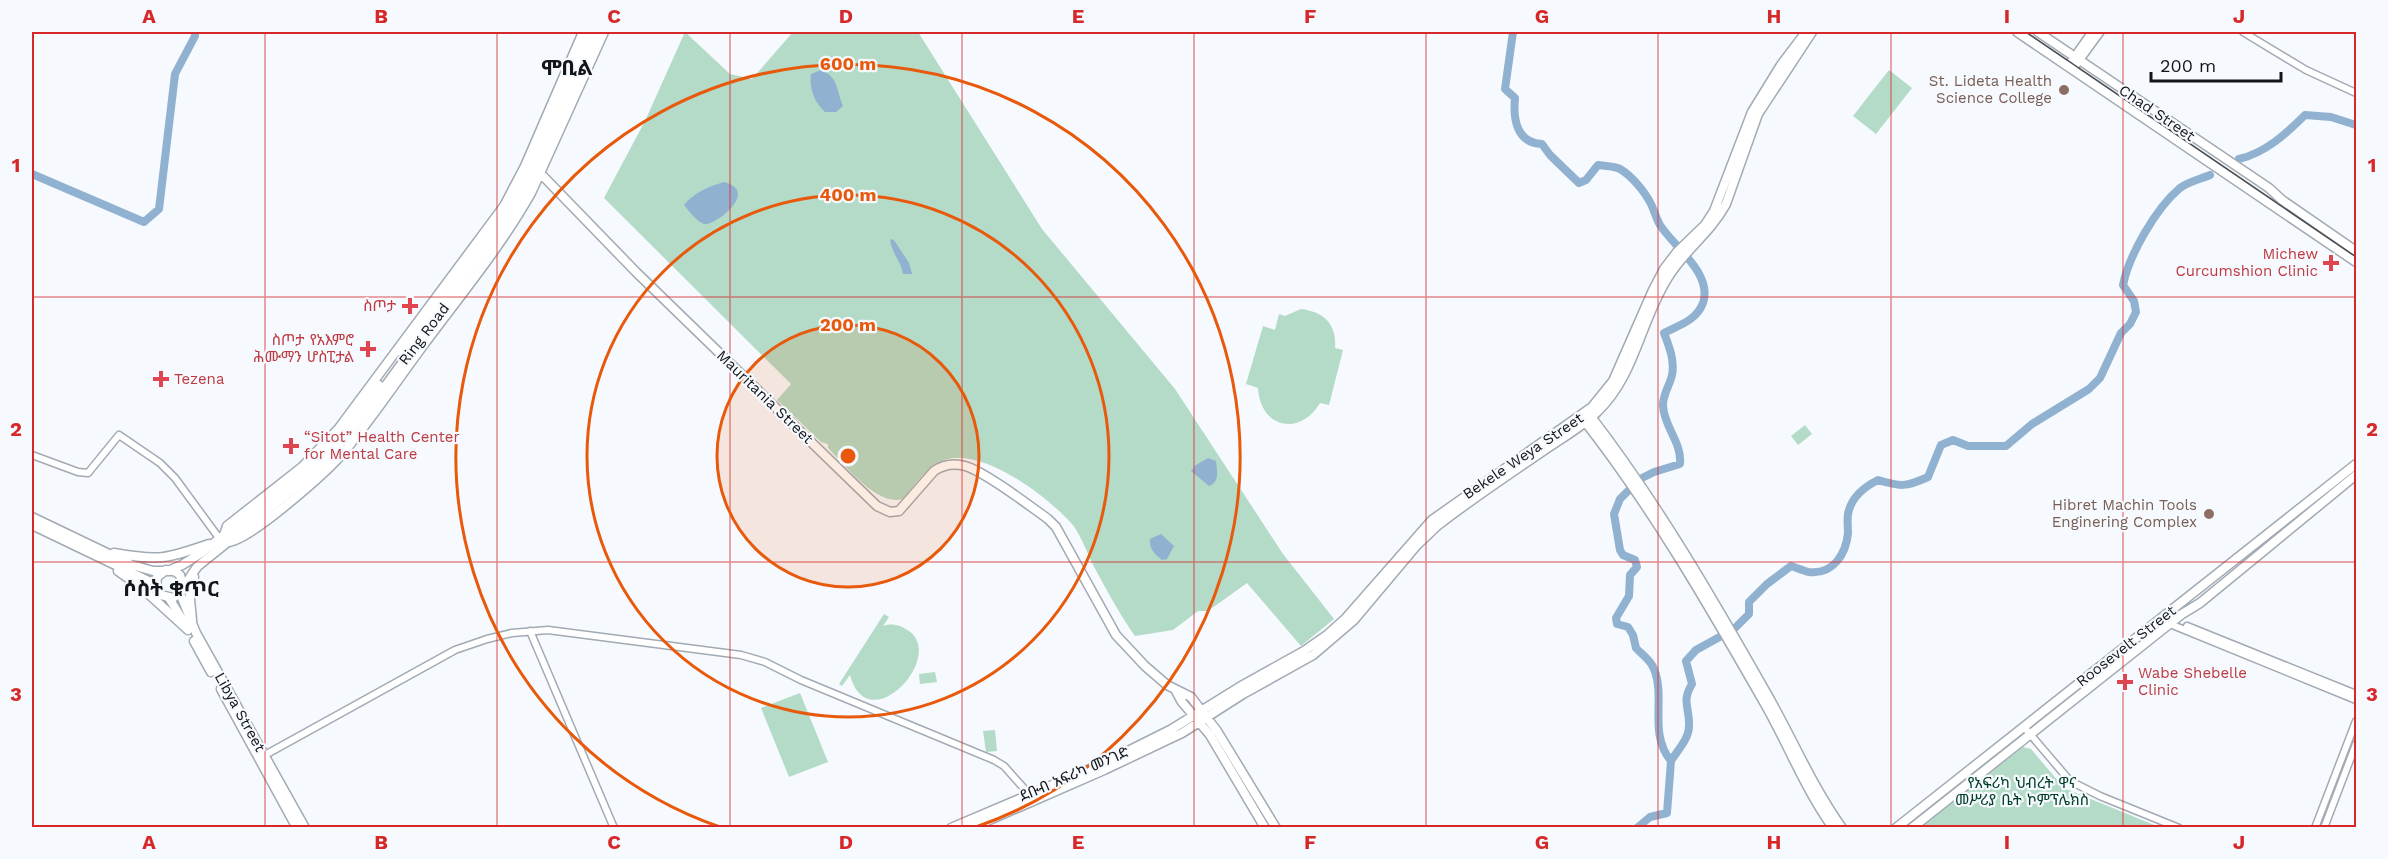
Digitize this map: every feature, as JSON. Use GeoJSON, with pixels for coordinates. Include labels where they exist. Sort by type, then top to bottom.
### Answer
{"type":"FeatureCollection","features":[{"type":"Feature","properties":{"kind":"main road"},"geometry":{"type":"LineString","coordinates":[[101,550],[155,558],[181,554],[222,539],[227,526],[302,467],[339,428],[504,206],[525,166],[583,32]]}},
{"type":"Feature","properties":{"kind":"main road","name":"Ring Road"},"geometry":{"type":"LineString","coordinates":[[536,170],[590,32]]}},
{"type":"Feature","properties":{"kind":"main road","name":"Ring Road"},"geometry":{"type":"LineString","coordinates":[[168,570],[191,560],[222,539],[315,472],[330,457],[372,404],[514,211],[536,170],[597,32]]}},
{"type":"Feature","properties":{"kind":"main road"},"geometry":{"type":"LineString","coordinates":[[536,170],[603,32]]}},
{"type":"Feature","properties":{"kind":"main road"},"geometry":{"type":"LineString","coordinates":[[1785,67],[1784,57],[1800,32]]}},
{"type":"Feature","properties":{"kind":"main road"},"geometry":{"type":"LineString","coordinates":[[1785,67],[1806,32]]}},
{"type":"Feature","properties":{"kind":"main road"},"geometry":{"type":"LineString","coordinates":[[1201,717],[1313,655],[1332,641],[1354,620],[1417,545],[1453,508],[1574,429],[1620,385],[1668,276],[1682,253],[1714,211],[1752,112],[1812,32]]}},
{"type":"Feature","properties":{"kind":"main road"},"geometry":{"type":"LineString","coordinates":[[1785,67],[1796,64],[1819,32]]}},
{"type":"Feature","properties":{"kind":"main road","name":"Chad Street"},"geometry":{"type":"LineString","coordinates":[[2017,32],[2254,192],[2271,209],[2356,264]]}},
{"type":"Feature","properties":{"kind":"main road","name":"Chad Street"},"geometry":{"type":"LineString","coordinates":[[2038,32],[2356,249]]}},
{"type":"Feature","properties":{"kind":"main road"},"geometry":{"type":"LineString","coordinates":[[2071,67],[2092,32]]}},
{"type":"Feature","properties":{"kind":"main road"},"geometry":{"type":"LineString","coordinates":[[2077,58],[2100,32]]}},
{"type":"Feature","properties":{"kind":"main road","name":"Mauritania Street"},"geometry":{"type":"LineString","coordinates":[[536,170],[629,265],[877,506],[890,512],[899,511],[934,471],[940,467],[955,464],[972,469],[1048,519],[1056,527],[1116,635],[1145,666],[1176,691],[1191,697],[1201,717]]}},
{"type":"Feature","properties":{"kind":"main road"},"geometry":{"type":"LineString","coordinates":[[1589,416],[1769,699],[1823,801],[1842,828]]}},
{"type":"Feature","properties":{"kind":"main road"},"geometry":{"type":"LineString","coordinates":[[1589,416],[1596,430]]}},
{"type":"Feature","properties":{"kind":"main road","name":"Bekele Weya Street"},"geometry":{"type":"LineString","coordinates":[[1453,508],[1589,416]]}},
{"type":"Feature","properties":{"kind":"main road"},"geometry":{"type":"LineString","coordinates":[[1574,429],[1596,430]]}},
{"type":"Feature","properties":{"kind":"main road","name":"Roosevelt Street"},"geometry":{"type":"LineString","coordinates":[[1896,828],[2024,727],[2101,672],[2169,619],[2356,464]]}},
{"type":"Feature","properties":{"kind":"main road","name":"Roosevelt Street"},"geometry":{"type":"LineString","coordinates":[[2169,619],[2200,603],[2356,475]]}},
{"type":"Feature","properties":{"kind":"main road"},"geometry":{"type":"LineString","coordinates":[[32,518],[144,569],[168,570],[180,575],[182,589],[169,598],[158,592],[155,584],[157,577],[168,570]]}},
{"type":"Feature","properties":{"kind":"main road"},"geometry":{"type":"LineString","coordinates":[[32,525],[155,584]]}},
{"type":"Feature","properties":{"kind":"main road","name":"Ring Road"},"geometry":{"type":"LineString","coordinates":[[182,589],[190,575],[209,557],[222,539]]}},
{"type":"Feature","properties":{"kind":"main road"},"geometry":{"type":"LineString","coordinates":[[190,627],[190,584],[209,557]]}},
{"type":"Feature","properties":{"kind":"main road"},"geometry":{"type":"LineString","coordinates":[[106,561],[190,627]]}},
{"type":"Feature","properties":{"kind":"main road","name":"Libya Street"},"geometry":{"type":"LineString","coordinates":[[182,589],[190,627],[297,828]]}},
{"type":"Feature","properties":{"kind":"main road","name":"Libya Street"},"geometry":{"type":"LineString","coordinates":[[169,598],[190,627],[305,828]]}},
{"type":"Feature","properties":{"kind":"main road"},"geometry":{"type":"LineString","coordinates":[[1725,631],[1804,779],[1833,828]]}},
{"type":"Feature","properties":{"kind":"main road","name":"Roosevelt Street"},"geometry":{"type":"LineString","coordinates":[[1912,828],[2030,735],[2101,672]]}},
{"type":"Feature","properties":{"kind":"main road"},"geometry":{"type":"LineString","coordinates":[[1201,717],[1265,828]]}},
{"type":"Feature","properties":{"kind":"main road"},"geometry":{"type":"LineString","coordinates":[[1201,717],[1276,828]]}},
{"type":"Feature","properties":{"kind":"main road","name":"ደቡብ አፍሪካ መንገድ"},"geometry":{"type":"LineString","coordinates":[[951,828],[1104,763],[1201,717]]}},
{"type":"Feature","properties":{"kind":"main road","name":"ደቡብ አፍሪካ መንገድ"},"geometry":{"type":"LineString","coordinates":[[971,828],[1104,770],[1201,717]]}},
{"type":"Feature","properties":{"kind":"street"},"geometry":{"type":"LineString","coordinates":[[2243,32],[2306,70],[2356,93]]}},
{"type":"Feature","properties":{"kind":"street"},"geometry":{"type":"LineString","coordinates":[[32,455],[78,472],[88,473],[119,435],[160,463],[175,478],[222,539]]}},
{"type":"Feature","properties":{"kind":"street"},"geometry":{"type":"LineString","coordinates":[[2169,619],[2356,694]]}},
{"type":"Feature","properties":{"kind":"street"},"geometry":{"type":"LineString","coordinates":[[2169,619],[2356,700]]}},
{"type":"Feature","properties":{"kind":"street"},"geometry":{"type":"LineString","coordinates":[[264,755],[455,650],[487,639],[548,630],[714,651],[765,662],[801,680],[994,760],[1004,766],[1029,794]]}},
{"type":"Feature","properties":{"kind":"street"},"geometry":{"type":"LineString","coordinates":[[530,631],[614,828]]}},
{"type":"Feature","properties":{"kind":"street"},"geometry":{"type":"LineString","coordinates":[[2314,828],[2356,722]]}},
{"type":"Feature","properties":{"kind":"street"},"geometry":{"type":"LineString","coordinates":[[2024,727],[2070,781],[2100,796],[2180,828]]}},
{"type":"Feature","properties":{"kind":"street"},"geometry":{"type":"LineString","coordinates":[[2324,828],[2356,744]]}},
{"type":"Feature","properties":{"kind":"street"},"geometry":{"type":"LineString","coordinates":[[2339,766],[2347,769]]}},
{"type":"Feature","properties":{"kind":"street"},"geometry":{"type":"LineString","coordinates":[[2322,810],[2330,813]]}},
{"type":"Feature","properties":{"kind":"green space"},"geometry":{"type":"Polygon","coordinates":[[[685,32],[730,74],[752,79],[793,32],[918,32],[1042,229],[1175,389],[1283,554],[1334,619],[1301,646],[1247,583],[1208,611],[1198,611],[1173,630],[1135,636],[1112,599],[1072,524],[1046,500],[1010,475],[971,459],[953,458],[938,463],[928,470],[903,499],[893,500],[872,491],[852,474],[828,448],[828,444],[821,442],[777,400],[791,384],[604,198],[645,121],[685,32]]]}},
{"type":"Feature","properties":{"kind":"green space"},"geometry":{"type":"Polygon","coordinates":[[[1889,70],[1912,88],[1876,134],[1853,116],[1889,70]]]}},
{"type":"Feature","properties":{"kind":"green space"},"geometry":{"type":"Polygon","coordinates":[[[1301,309],[1322,316],[1334,332],[1335,348],[1343,350],[1329,405],[1320,403],[1312,414],[1302,421],[1292,424],[1282,423],[1273,419],[1266,412],[1260,402],[1258,388],[1246,384],[1263,326],[1275,330],[1279,314],[1285,316],[1301,309]]]}},
{"type":"Feature","properties":{"kind":"green space"},"geometry":{"type":"Polygon","coordinates":[[[1805,425],[1812,434],[1798,445],[1791,436],[1805,425]]]}},
{"type":"Feature","properties":{"kind":"green space"},"geometry":{"type":"Polygon","coordinates":[[[884,614],[889,617],[883,626],[897,625],[909,631],[918,643],[918,658],[911,674],[900,688],[886,697],[872,700],[859,693],[850,675],[842,686],[839,684],[884,614]]]}},
{"type":"Feature","properties":{"kind":"green space"},"geometry":{"type":"Polygon","coordinates":[[[935,672],[937,682],[920,684],[919,674],[935,672]]]}},
{"type":"Feature","properties":{"kind":"green space"},"geometry":{"type":"Polygon","coordinates":[[[800,693],[828,762],[789,777],[761,708],[800,693]]]}},
{"type":"Feature","properties":{"kind":"green space"},"geometry":{"type":"Polygon","coordinates":[[[995,730],[997,751],[986,752],[983,731],[995,730]]]}},
{"type":"Feature","properties":{"kind":"green space","name":"የአፍሪካ ህብረት ዋና መሥሪያ ቤት ኮምፕሌክስ"},"geometry":{"type":"Polygon","coordinates":[[[2023,747],[2031,749],[2064,788],[2159,827],[1921,827],[2023,747]]]}},
{"type":"Feature","properties":{"kind":"water"},"geometry":{"type":"Polygon","coordinates":[[[821,70],[831,76],[836,85],[843,106],[836,112],[825,112],[813,94],[811,74],[821,70]]]}},
{"type":"Feature","properties":{"kind":"water"},"geometry":{"type":"Polygon","coordinates":[[[724,182],[734,186],[738,192],[737,200],[718,219],[710,223],[702,223],[684,205],[702,190],[724,182]]]}},
{"type":"Feature","properties":{"kind":"water"},"geometry":{"type":"Polygon","coordinates":[[[890,239],[894,240],[909,263],[912,274],[903,274],[890,239]]]}},
{"type":"Feature","properties":{"kind":"water"},"geometry":{"type":"Polygon","coordinates":[[[1208,458],[1216,461],[1217,472],[1215,482],[1209,486],[1191,471],[1208,458]]]}},
{"type":"Feature","properties":{"kind":"water"},"geometry":{"type":"Polygon","coordinates":[[[1161,534],[1174,546],[1167,559],[1162,560],[1150,546],[1150,539],[1161,534]]]}},
{"type":"Feature","properties":{"kind":"waterway"},"geometry":{"type":"LineString","coordinates":[[32,174],[144,222],[159,209],[175,74],[195,32]]}},
{"type":"Feature","properties":{"kind":"waterway"},"geometry":{"type":"LineString","coordinates":[[1513,32],[1505,89],[1515,98],[1516,121],[1522,134],[1533,143],[1542,144],[1579,183],[1586,180],[1598,165],[1618,168],[1625,172],[1638,185],[1648,199],[1660,225],[1697,271],[1705,292],[1703,303],[1696,314],[1664,333],[1671,354],[1673,370],[1663,406],[1666,421],[1676,442],[1680,464],[1640,479],[1620,499],[1614,514],[1620,550],[1623,555],[1635,560],[1637,567],[1630,575],[1629,596],[1616,618],[1617,624],[1628,627],[1633,635],[1636,648],[1654,669],[1657,680],[1660,739],[1671,761],[1667,813],[1650,817],[1637,828]]}},
{"type":"Feature","properties":{"kind":"waterway"},"geometry":{"type":"LineString","coordinates":[[2239,159],[2258,152],[2283,136],[2305,115],[2331,117],[2356,125]]}},
{"type":"Feature","properties":{"kind":"waterway"},"geometry":{"type":"LineString","coordinates":[[1671,761],[1685,740],[1688,731],[1686,700],[1692,684],[1686,661],[1696,650],[1734,629],[1749,614],[1749,602],[1767,584],[1791,566],[1817,572],[1837,562],[1847,541],[1848,516],[1852,502],[1868,486],[1878,480],[1903,485],[1928,477],[1941,445],[1953,440],[1968,446],[2006,446],[2032,424],[2089,389],[2100,378],[2121,333],[2130,324],[2136,312],[2134,301],[2123,285],[2137,246],[2162,207],[2180,188],[2210,175]]}},
{"type":"Feature","properties":{"kind":"tram line"},"geometry":{"type":"LineString","coordinates":[[2026,32],[2356,257]]}},
{"type":"Feature","properties":{"kind":"place","name":"St. Lideta Health Science College"},"geometry":{"type":"Point","coordinates":[2064,90]}},
{"type":"Feature","properties":{"kind":"place","name":"Michew Curcumshion Clinic"},"geometry":{"type":"Point","coordinates":[2331,263]}},
{"type":"Feature","properties":{"kind":"place","name":"ስጦታ"},"geometry":{"type":"Point","coordinates":[410,306]}},
{"type":"Feature","properties":{"kind":"place","name":"ስጦታ የአእምሮ ሕሙማን ሆስፒታል"},"geometry":{"type":"Point","coordinates":[368,349]}},
{"type":"Feature","properties":{"kind":"place","name":"Tezena"},"geometry":{"type":"Point","coordinates":[161,379]}},
{"type":"Feature","properties":{"kind":"place","name":"“Sitot” Health Center for Mental Care"},"geometry":{"type":"Point","coordinates":[291,446]}},
{"type":"Feature","properties":{"kind":"place","name":"Hibret Machin Tools Enginering Complex"},"geometry":{"type":"Point","coordinates":[2209,514]}},
{"type":"Feature","properties":{"kind":"place","name":"Wabe Shebelle Clinic"},"geometry":{"type":"Point","coordinates":[2125,682]}},
{"type":"Feature","properties":{"kind":"district","name":"ሞቢል"},"geometry":{"type":"Point","coordinates":[567,68]}},
{"type":"Feature","properties":{"kind":"district","name":"ሶስት ቁጥር"},"geometry":{"type":"Point","coordinates":[171,589]}}]}
